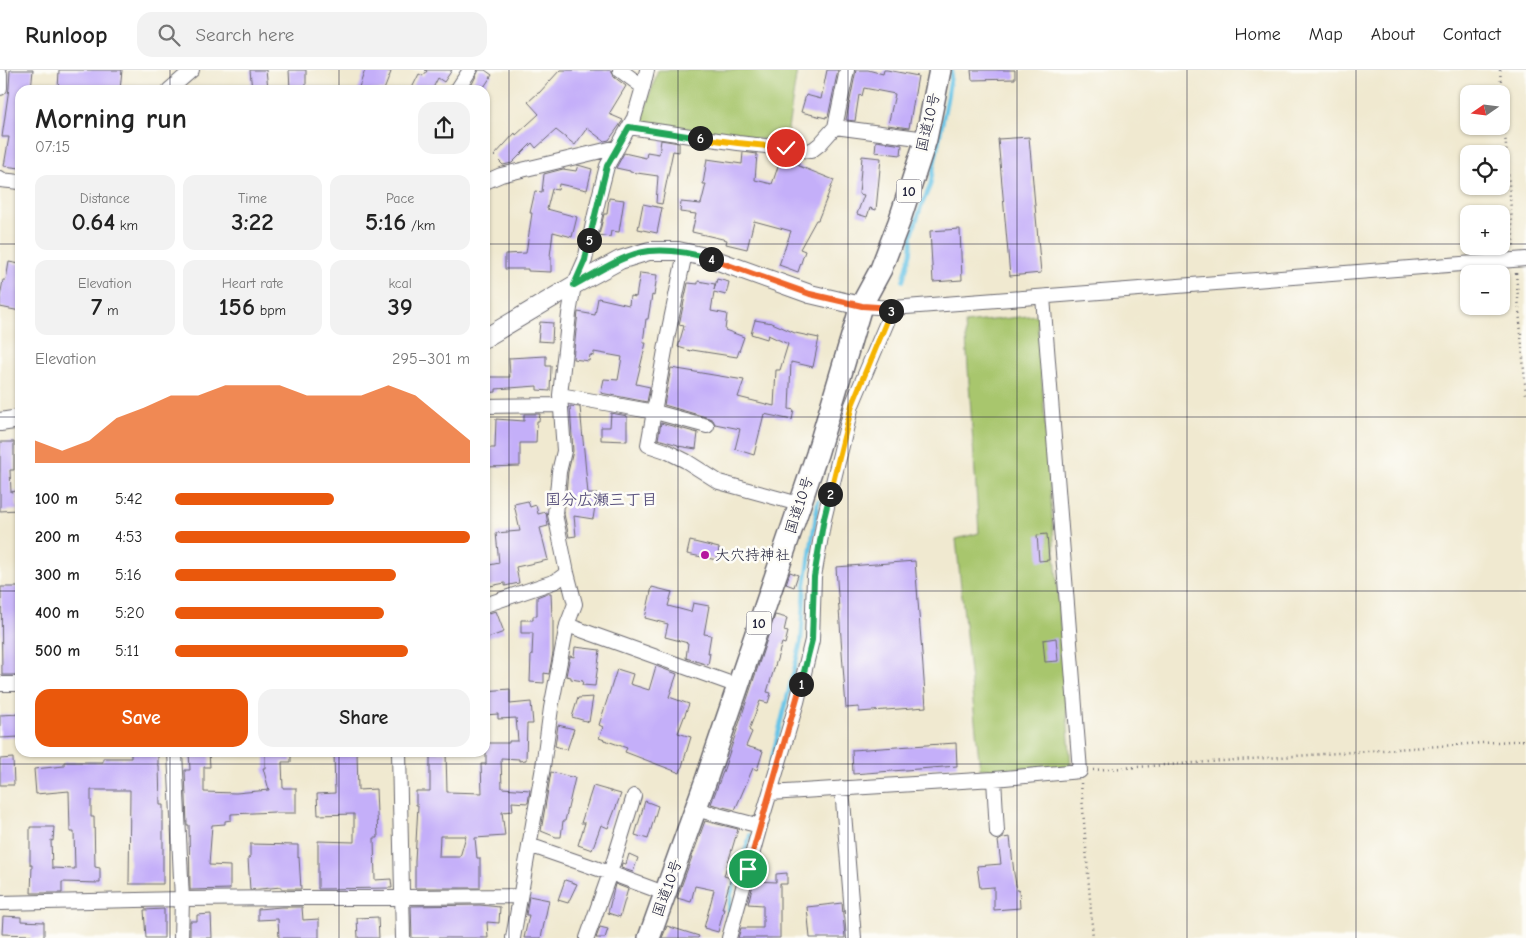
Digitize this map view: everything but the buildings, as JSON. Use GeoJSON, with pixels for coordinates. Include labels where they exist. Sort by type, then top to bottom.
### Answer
{"type":"FeatureCollection","features":[{"type":"Feature","properties":{"kind":"highway","name":"国道10号"},"geometry":{"type":"LineString","coordinates":[[649,938],[738,686],[809,475],[862,306],[880,269],[899,222],[926,139],[940,70]]}},
{"type":"Feature","properties":{"kind":"main road"},"geometry":{"type":"LineString","coordinates":[[490,335],[574,285],[630,256],[649,251],[678,251],[710,258],[810,294],[862,306]]}},
{"type":"Feature","properties":{"kind":"main road"},"geometry":{"type":"LineString","coordinates":[[0,422],[15,420]]}},
{"type":"Feature","properties":{"kind":"street"},"geometry":{"type":"LineString","coordinates":[[182,85],[192,70]]}},
{"type":"Feature","properties":{"kind":"street"},"geometry":{"type":"LineString","coordinates":[[460,85],[470,70]]}},
{"type":"Feature","properties":{"kind":"street"},"geometry":{"type":"LineString","coordinates":[[620,70],[643,87]]}},
{"type":"Feature","properties":{"kind":"street"},"geometry":{"type":"LineString","coordinates":[[513,938],[543,767],[551,708],[567,625],[575,604],[555,514],[559,472],[564,452],[560,400],[574,285],[585,260],[607,166],[634,118],[647,70]]}},
{"type":"Feature","properties":{"kind":"street"},"geometry":{"type":"LineString","coordinates":[[629,127],[738,143],[811,151],[835,127],[847,70]]}},
{"type":"Feature","properties":{"kind":"street"},"geometry":{"type":"LineString","coordinates":[[0,74],[0,88]]}},
{"type":"Feature","properties":{"kind":"street"},"geometry":{"type":"LineString","coordinates":[[835,127],[926,139]]}},
{"type":"Feature","properties":{"kind":"street"},"geometry":{"type":"LineString","coordinates":[[490,180],[501,174],[618,147]]}},
{"type":"Feature","properties":{"kind":"street"},"geometry":{"type":"LineString","coordinates":[[0,178],[0,180],[15,182]]}},
{"type":"Feature","properties":{"kind":"street"},"geometry":{"type":"LineString","coordinates":[[685,253],[648,445],[666,451],[719,482],[799,504]]}},
{"type":"Feature","properties":{"kind":"street"},"geometry":{"type":"LineString","coordinates":[[862,306],[893,308],[1521,259]]}},
{"type":"Feature","properties":{"kind":"street"},"geometry":{"type":"LineString","coordinates":[[770,793],[994,779],[1080,771],[1042,297]]}},
{"type":"Feature","properties":{"kind":"street"},"geometry":{"type":"LineString","coordinates":[[729,938],[797,702],[812,640],[814,577],[824,518],[852,405],[893,308]]}},
{"type":"Feature","properties":{"kind":"street"},"geometry":{"type":"LineString","coordinates":[[490,406],[560,400],[655,412],[707,426]]}},
{"type":"Feature","properties":{"kind":"street"},"geometry":{"type":"LineString","coordinates":[[809,475],[832,485]]}},
{"type":"Feature","properties":{"kind":"street"},"geometry":{"type":"LineString","coordinates":[[490,602],[556,581],[567,573]]}},
{"type":"Feature","properties":{"kind":"street"},"geometry":{"type":"LineString","coordinates":[[567,625],[738,686]]}},
{"type":"Feature","properties":{"kind":"street"},"geometry":{"type":"LineString","coordinates":[[0,684],[15,684]]}},
{"type":"Feature","properties":{"kind":"street"},"geometry":{"type":"LineString","coordinates":[[175,757],[182,938]]}},
{"type":"Feature","properties":{"kind":"street"},"geometry":{"type":"LineString","coordinates":[[399,757],[403,938]]}},
{"type":"Feature","properties":{"kind":"street"},"geometry":{"type":"LineString","coordinates":[[994,779],[997,832]]}},
{"type":"Feature","properties":{"kind":"street"},"geometry":{"type":"LineString","coordinates":[[842,788],[854,938]]}},
{"type":"Feature","properties":{"kind":"street"},"geometry":{"type":"LineString","coordinates":[[587,938],[634,796]]}},
{"type":"Feature","properties":{"kind":"street"},"geometry":{"type":"LineString","coordinates":[[695,809],[760,826]]}},
{"type":"Feature","properties":{"kind":"street"},"geometry":{"type":"LineString","coordinates":[[529,845],[664,894]]}},
{"type":"Feature","properties":{"kind":"street"},"geometry":{"type":"LineString","coordinates":[[0,903],[182,899],[520,896]]}},
{"type":"Feature","properties":{"kind":"path"},"geometry":{"type":"LineString","coordinates":[[1500,70],[1521,259],[1526,395]]}},
{"type":"Feature","properties":{"kind":"path"},"geometry":{"type":"LineString","coordinates":[[1093,938],[1080,771],[1526,740]]}},
{"type":"Feature","properties":{"kind":"green space"},"geometry":{"type":"Polygon","coordinates":[[[658,70],[797,70],[786,142],[640,125],[658,70]]]}},
{"type":"Feature","properties":{"kind":"green space"},"geometry":{"type":"Polygon","coordinates":[[[1037,315],[1071,767],[980,769],[956,539],[979,533],[965,323],[1037,315]]]}},
{"type":"Feature","properties":{"kind":"waterway"},"geometry":{"type":"LineString","coordinates":[[903,281],[911,252],[912,234],[930,186],[952,70]]}},
{"type":"Feature","properties":{"kind":"waterway"},"geometry":{"type":"LineString","coordinates":[[762,797],[801,642],[805,586],[818,501]]}},
{"type":"Feature","properties":{"kind":"waterway"},"geometry":{"type":"LineString","coordinates":[[727,923],[731,894],[750,835]]}},
{"type":"Feature","properties":{"kind":"place","name":"大穴持神社"},"geometry":{"type":"Point","coordinates":[705,555]}},
{"type":"Feature","properties":{"kind":"district","name":"国分広瀬三丁目"},"geometry":{"type":"Point","coordinates":[601,500]}},
{"type":"Feature","properties":{"kind":"route"},"geometry":{"type":"LineString","coordinates":[[748,869],[797,702],[812,640],[814,577],[824,518],[852,405],[893,308],[862,306],[810,294],[710,258],[678,251],[649,251],[630,256],[574,285],[585,260],[607,166],[629,127],[786,148]]}}]}
